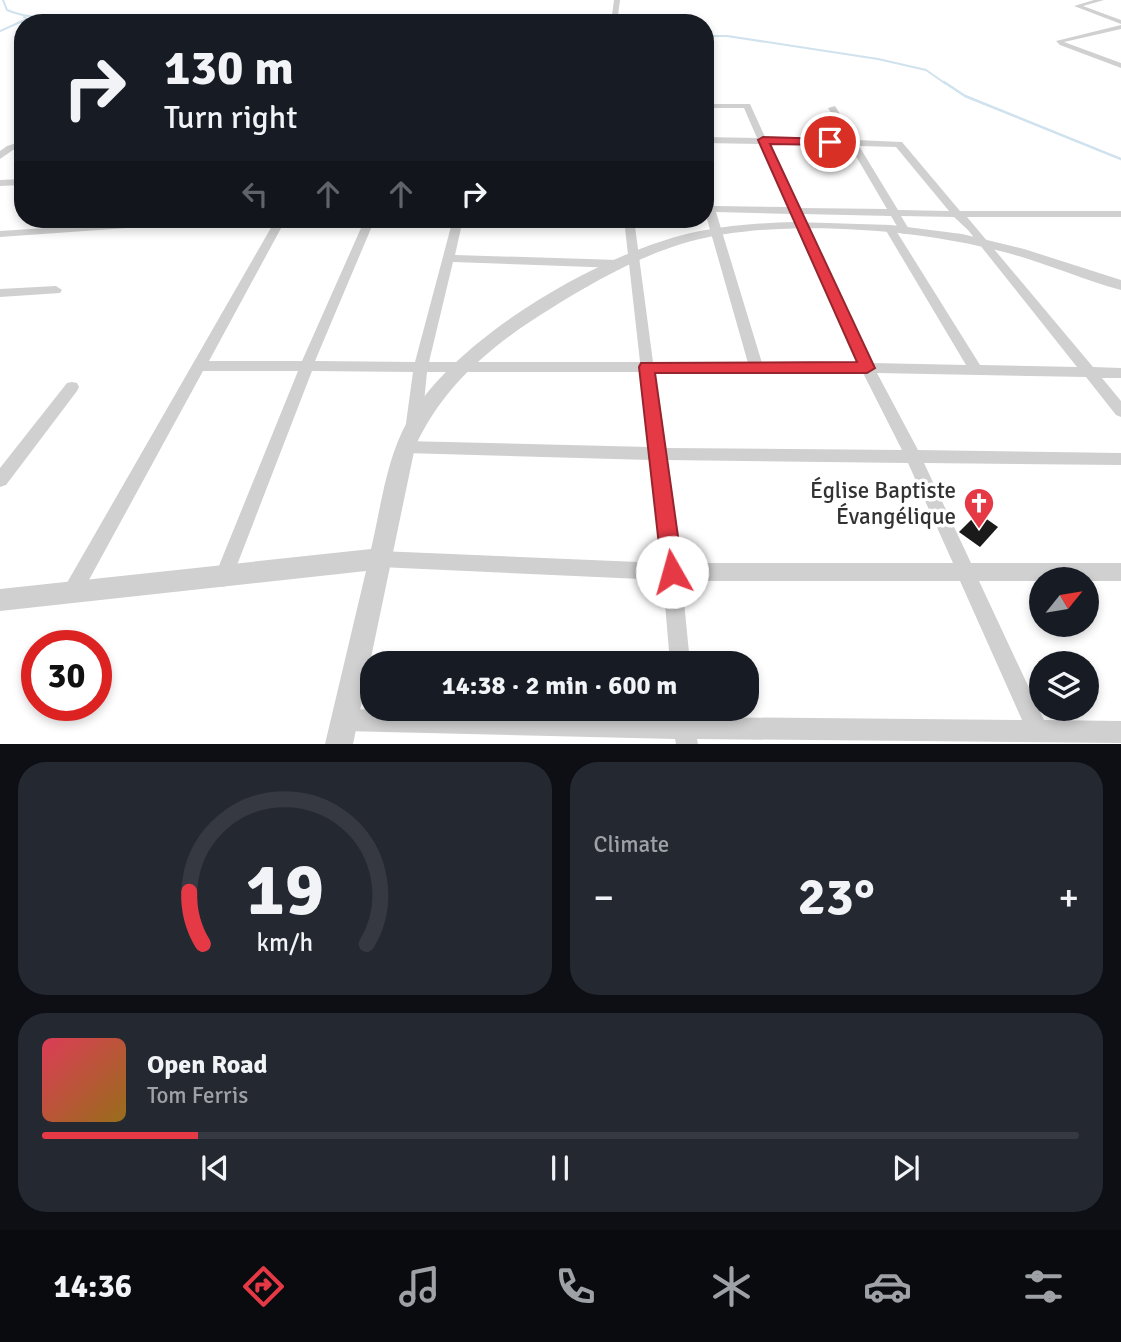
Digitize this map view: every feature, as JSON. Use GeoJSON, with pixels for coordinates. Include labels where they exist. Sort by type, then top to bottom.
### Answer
{"type":"FeatureCollection","features":[{"type":"Feature","properties":{"kind":"street"},"geometry":{"type":"LineString","coordinates":[[1101,0],[1077,6],[1121,22]]}},
{"type":"Feature","properties":{"kind":"street"},"geometry":{"type":"LineString","coordinates":[[1120,65],[1059,41],[1121,27]]}},
{"type":"Feature","properties":{"kind":"street"},"geometry":{"type":"LineString","coordinates":[[1094,70],[1120,65]]}},
{"type":"Feature","properties":{"kind":"street"},"geometry":{"type":"LineString","coordinates":[[714,106],[747,106],[867,368],[913,456],[1041,737]]}},
{"type":"Feature","properties":{"kind":"street"},"geometry":{"type":"LineString","coordinates":[[832,108],[893,211],[897,230],[975,369]]}},
{"type":"Feature","properties":{"kind":"street"},"geometry":{"type":"LineString","coordinates":[[714,140],[899,144],[957,214],[985,243],[1121,411]]}},
{"type":"Feature","properties":{"kind":"street"},"geometry":{"type":"LineString","coordinates":[[714,209],[1121,214]]}},
{"type":"Feature","properties":{"kind":"street"},"geometry":{"type":"LineString","coordinates":[[714,226],[756,367]]}},
{"type":"Feature","properties":{"kind":"street"},"geometry":{"type":"LineString","coordinates":[[414,423],[432,398],[463,365],[489,342],[531,313],[626,260],[681,240],[716,232],[804,226],[897,230],[985,243],[1121,284]]}},
{"type":"Feature","properties":{"kind":"street"},"geometry":{"type":"LineString","coordinates":[[0,234],[92,228]]}},
{"type":"Feature","properties":{"kind":"street"},"geometry":{"type":"LineString","coordinates":[[71,594],[276,228]]}},
{"type":"Feature","properties":{"kind":"street"},"geometry":{"type":"LineString","coordinates":[[223,578],[307,365],[366,228]]}},
{"type":"Feature","properties":{"kind":"street"},"geometry":{"type":"LineString","coordinates":[[339,744],[405,447],[414,423],[421,365],[455,228]]}},
{"type":"Feature","properties":{"kind":"street"},"geometry":{"type":"LineString","coordinates":[[628,228],[626,260],[647,367],[679,651]]}},
{"type":"Feature","properties":{"kind":"street"},"geometry":{"type":"LineString","coordinates":[[447,258],[626,260]]}},
{"type":"Feature","properties":{"kind":"street"},"geometry":{"type":"LineString","coordinates":[[0,293],[56,290]]}},
{"type":"Feature","properties":{"kind":"street"},"geometry":{"type":"LineString","coordinates":[[198,366],[756,367],[1121,373]]}},
{"type":"Feature","properties":{"kind":"street"},"geometry":{"type":"LineString","coordinates":[[0,480],[72,387]]}},
{"type":"Feature","properties":{"kind":"street"},"geometry":{"type":"LineString","coordinates":[[405,447],[658,454],[1121,459]]}},
{"type":"Feature","properties":{"kind":"street"},"geometry":{"type":"LineString","coordinates":[[0,600],[380,559],[672,572],[1121,572]]}},
{"type":"Feature","properties":{"kind":"street"},"geometry":{"type":"LineString","coordinates":[[344,720],[1041,737],[1121,732]]}},
{"type":"Feature","properties":{"kind":"building","name":"Église Baptiste Évangélique"},"geometry":{"type":"Polygon","coordinates":[[[978,513],[998,527],[980,547],[959,532],[978,513]]]}},
{"type":"Feature","properties":{"kind":"waterway"},"geometry":{"type":"LineString","coordinates":[[3,0],[7,10],[21,14]]}},
{"type":"Feature","properties":{"kind":"waterway"},"geometry":{"type":"LineString","coordinates":[[0,31],[14,25]]}},
{"type":"Feature","properties":{"kind":"waterway"},"geometry":{"type":"LineString","coordinates":[[714,36],[878,59],[926,70],[946,84]]}},
{"type":"Feature","properties":{"kind":"waterway"},"geometry":{"type":"LineString","coordinates":[[944,82],[965,96],[1121,159]]}},
{"type":"Feature","properties":{"kind":"place","name":"Église Baptiste Évangélique"},"geometry":{"type":"Point","coordinates":[979,530]}},
{"type":"Feature","properties":{"kind":"route"},"geometry":{"type":"LineString","coordinates":[[672,572],[647,367],[867,368],[763,140],[830,142]]}}]}
